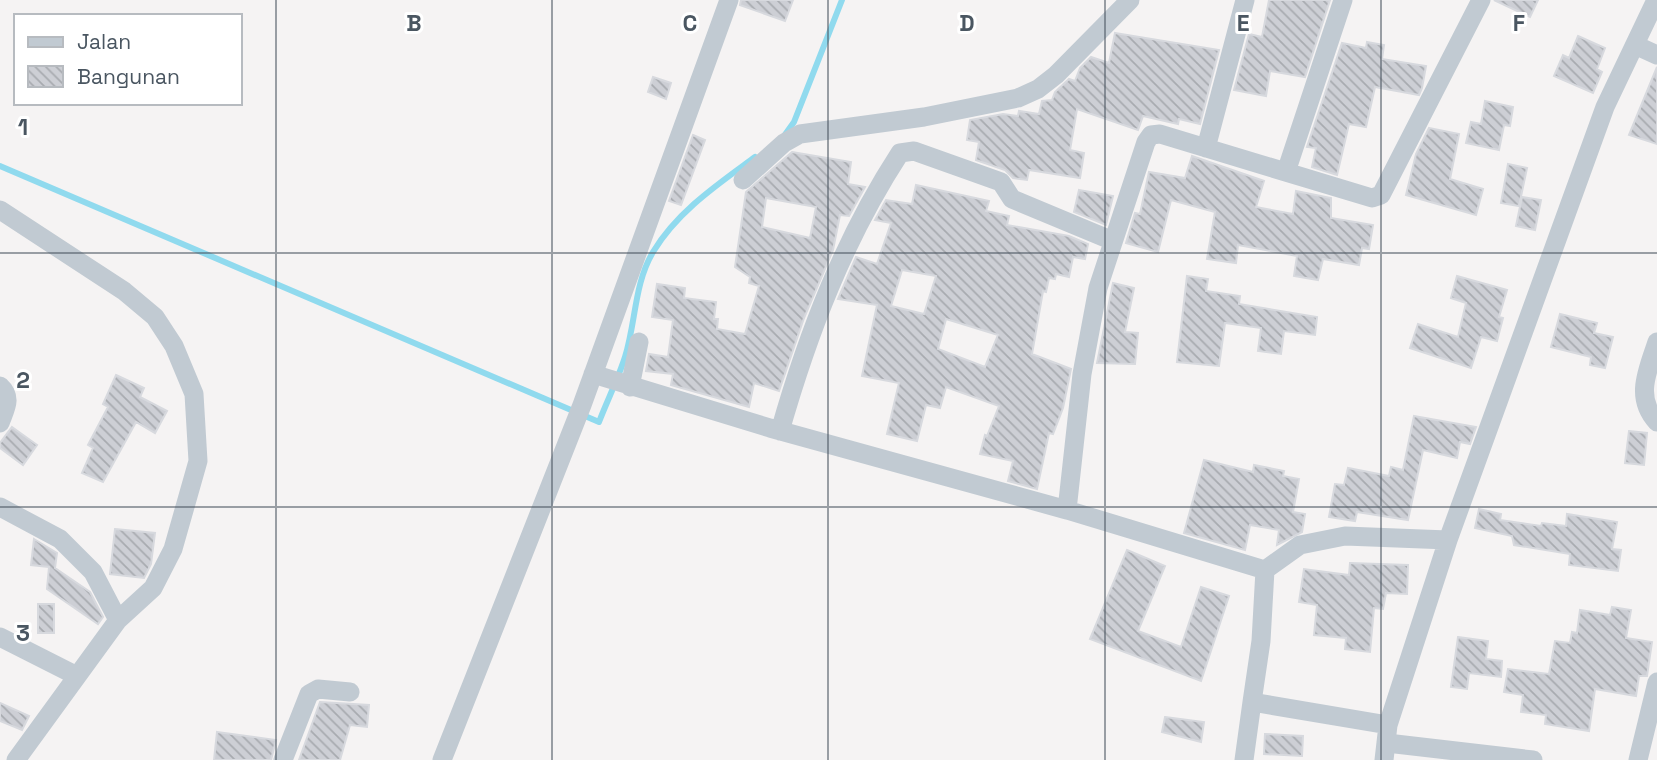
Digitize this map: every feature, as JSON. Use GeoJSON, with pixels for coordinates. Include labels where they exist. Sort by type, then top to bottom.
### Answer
{"type":"FeatureCollection","features":[{"type":"Feature","properties":{"kind":"street"},"geometry":{"type":"LineString","coordinates":[[613,381],[729,0]]}},
{"type":"Feature","properties":{"kind":"street"},"geometry":{"type":"LineString","coordinates":[[743,180],[784,143],[800,134],[923,117],[1018,98],[1038,89],[1056,75],[1130,0]]}},
{"type":"Feature","properties":{"kind":"street"},"geometry":{"type":"LineString","coordinates":[[1206,148],[1245,0]]}},
{"type":"Feature","properties":{"kind":"street"},"geometry":{"type":"LineString","coordinates":[[1286,172],[1343,0]]}},
{"type":"Feature","properties":{"kind":"street"},"geometry":{"type":"LineString","coordinates":[[1067,510],[1086,347],[1098,288],[1146,142],[1151,135],[1206,148],[1372,198],[1381,195],[1481,0]]}},
{"type":"Feature","properties":{"kind":"street"},"geometry":{"type":"LineString","coordinates":[[1386,743],[1448,540],[1605,107],[1656,0]]}},
{"type":"Feature","properties":{"kind":"street"},"geometry":{"type":"LineString","coordinates":[[1635,45],[1657,55]]}},
{"type":"Feature","properties":{"kind":"street"},"geometry":{"type":"LineString","coordinates":[[776,430],[825,294],[846,250],[900,153],[914,151],[999,181],[1012,198],[1113,241]]}},
{"type":"Feature","properties":{"kind":"street"},"geometry":{"type":"LineString","coordinates":[[0,210],[124,291],[155,317],[174,346],[194,394],[198,461],[173,549],[153,588],[118,620],[16,760]]}},
{"type":"Feature","properties":{"kind":"street"},"geometry":{"type":"LineString","coordinates":[[442,760],[579,412],[613,381],[639,342]]}},
{"type":"Feature","properties":{"kind":"street"},"geometry":{"type":"LineString","coordinates":[[1657,342],[1643,386],[1645,403],[1657,422]]}},
{"type":"Feature","properties":{"kind":"street"},"geometry":{"type":"LineString","coordinates":[[613,381],[776,430],[1067,510],[1265,570]]}},
{"type":"Feature","properties":{"kind":"street"},"geometry":{"type":"LineString","coordinates":[[0,386],[7,395],[8,402],[0,423]]}},
{"type":"Feature","properties":{"kind":"street"},"geometry":{"type":"LineString","coordinates":[[0,507],[60,539],[93,572],[118,620]]}},
{"type":"Feature","properties":{"kind":"street"},"geometry":{"type":"LineString","coordinates":[[1265,570],[1300,545],[1345,536],[1448,540]]}},
{"type":"Feature","properties":{"kind":"street"},"geometry":{"type":"LineString","coordinates":[[1244,760],[1261,640],[1265,570]]}},
{"type":"Feature","properties":{"kind":"street"},"geometry":{"type":"LineString","coordinates":[[0,637],[77,676]]}},
{"type":"Feature","properties":{"kind":"street"},"geometry":{"type":"LineString","coordinates":[[1638,760],[1657,681]]}},
{"type":"Feature","properties":{"kind":"street"},"geometry":{"type":"LineString","coordinates":[[283,760],[309,694],[318,689],[350,692]]}},
{"type":"Feature","properties":{"kind":"street"},"geometry":{"type":"LineString","coordinates":[[1252,702],[1386,743],[1533,760]]}},
{"type":"Feature","properties":{"kind":"building"},"geometry":{"type":"Polygon","coordinates":[[[741,0],[793,0],[785,21],[740,5],[741,0]]]}},
{"type":"Feature","properties":{"kind":"building"},"geometry":{"type":"Polygon","coordinates":[[[1269,0],[1330,0],[1305,77],[1270,71],[1266,96],[1234,90],[1249,34],[1262,37],[1269,0]]]}},
{"type":"Feature","properties":{"kind":"building"},"geometry":{"type":"Polygon","coordinates":[[[1494,0],[1538,0],[1530,17],[1494,0]]]}},
{"type":"Feature","properties":{"kind":"building"},"geometry":{"type":"Polygon","coordinates":[[[1115,33],[1219,50],[1200,124],[1179,119],[1178,124],[1143,116],[1138,130],[1077,109],[1070,150],[1084,153],[1080,178],[1029,170],[1027,180],[1013,178],[1005,170],[976,160],[979,142],[967,140],[970,120],[1003,114],[1018,116],[1019,111],[1039,114],[1042,101],[1052,100],[1055,92],[1069,79],[1075,81],[1080,68],[1091,57],[1109,63],[1115,33]]]}},
{"type":"Feature","properties":{"kind":"building"},"geometry":{"type":"Polygon","coordinates":[[[1578,36],[1605,48],[1597,69],[1602,72],[1593,93],[1554,76],[1563,55],[1569,58],[1578,36]]]}},
{"type":"Feature","properties":{"kind":"building"},"geometry":{"type":"Polygon","coordinates":[[[1367,42],[1384,45],[1382,59],[1426,66],[1419,95],[1375,87],[1366,127],[1349,124],[1337,175],[1312,167],[1316,148],[1307,147],[1342,43],[1366,48],[1367,42]]]}},
{"type":"Feature","properties":{"kind":"building"},"geometry":{"type":"Polygon","coordinates":[[[1657,67],[1657,144],[1629,135],[1657,67]]]}},
{"type":"Feature","properties":{"kind":"building"},"geometry":{"type":"Polygon","coordinates":[[[653,77],[671,83],[666,99],[648,92],[653,77]]]}},
{"type":"Feature","properties":{"kind":"building"},"geometry":{"type":"Polygon","coordinates":[[[1485,101],[1513,107],[1510,126],[1504,125],[1499,150],[1466,143],[1471,122],[1481,124],[1485,101]]]}},
{"type":"Feature","properties":{"kind":"building"},"geometry":{"type":"Polygon","coordinates":[[[1429,128],[1459,134],[1450,179],[1483,189],[1476,215],[1406,195],[1416,154],[1429,128]]]}},
{"type":"Feature","properties":{"kind":"building"},"geometry":{"type":"Polygon","coordinates":[[[693,135],[705,140],[681,205],[669,201],[693,135]]]}},
{"type":"Feature","properties":{"kind":"building"},"geometry":{"type":"Polygon","coordinates":[[[792,152],[851,162],[848,184],[865,187],[849,216],[840,215],[833,250],[804,318],[779,391],[754,383],[749,407],[671,385],[673,374],[646,371],[649,354],[668,357],[673,320],[652,317],[657,284],[685,288],[684,298],[716,302],[714,319],[718,319],[717,329],[745,334],[759,286],[749,283],[750,277],[735,267],[746,192],[792,152]],[[766,198],[762,227],[810,238],[816,207],[766,198]]]}},
{"type":"Feature","properties":{"kind":"building"},"geometry":{"type":"Polygon","coordinates":[[[1192,156],[1264,181],[1256,207],[1293,214],[1296,191],[1331,198],[1331,218],[1373,225],[1369,249],[1362,248],[1359,265],[1323,259],[1318,280],[1294,276],[1297,256],[1238,245],[1236,263],[1207,259],[1215,212],[1171,200],[1158,252],[1126,243],[1135,213],[1140,214],[1149,172],[1185,178],[1192,156]]]}},
{"type":"Feature","properties":{"kind":"building"},"geometry":{"type":"Polygon","coordinates":[[[1508,164],[1527,168],[1519,206],[1501,203],[1508,164]]]}},
{"type":"Feature","properties":{"kind":"building"},"geometry":{"type":"Polygon","coordinates":[[[916,185],[989,201],[986,211],[1009,216],[1007,225],[1069,236],[1088,244],[1085,259],[1073,257],[1069,277],[1056,274],[1055,279],[1049,278],[1046,292],[1043,291],[1032,354],[1071,369],[1063,408],[1053,434],[1049,433],[1037,489],[1008,481],[1013,461],[980,454],[985,435],[987,436],[999,406],[946,387],[940,408],[926,405],[917,441],[887,434],[899,383],[862,376],[877,305],[838,299],[856,257],[877,264],[891,223],[875,220],[886,200],[912,204],[916,185]],[[902,270],[891,306],[924,314],[936,276],[902,270]],[[946,319],[938,349],[985,367],[998,335],[946,319]]]}},
{"type":"Feature","properties":{"kind":"building"},"geometry":{"type":"Polygon","coordinates":[[[1079,190],[1113,196],[1106,225],[1074,212],[1079,190]]]}},
{"type":"Feature","properties":{"kind":"building"},"geometry":{"type":"Polygon","coordinates":[[[1522,197],[1541,200],[1535,230],[1516,226],[1522,197]]]}},
{"type":"Feature","properties":{"kind":"building"},"geometry":{"type":"Polygon","coordinates":[[[1187,276],[1208,279],[1206,291],[1240,296],[1239,304],[1317,317],[1315,335],[1284,331],[1281,354],[1258,351],[1261,328],[1225,323],[1219,366],[1177,362],[1187,276]]]}},
{"type":"Feature","properties":{"kind":"building"},"geometry":{"type":"Polygon","coordinates":[[[1457,276],[1507,290],[1499,317],[1503,318],[1497,341],[1481,337],[1471,368],[1410,348],[1418,324],[1458,337],[1466,303],[1451,298],[1457,276]]]}},
{"type":"Feature","properties":{"kind":"building"},"geometry":{"type":"Polygon","coordinates":[[[1113,283],[1134,288],[1125,332],[1138,333],[1135,364],[1097,363],[1113,283]]]}},
{"type":"Feature","properties":{"kind":"building"},"geometry":{"type":"Polygon","coordinates":[[[1560,314],[1597,323],[1594,333],[1613,337],[1605,368],[1590,365],[1591,357],[1551,347],[1560,314]]]}},
{"type":"Feature","properties":{"kind":"building"},"geometry":{"type":"Polygon","coordinates":[[[116,375],[144,388],[140,397],[167,411],[155,433],[136,422],[103,482],[82,473],[93,448],[88,445],[108,407],[103,404],[116,375]]]}},
{"type":"Feature","properties":{"kind":"building"},"geometry":{"type":"Polygon","coordinates":[[[1414,416],[1476,427],[1470,444],[1460,442],[1457,458],[1423,450],[1408,520],[1357,512],[1355,521],[1329,517],[1335,484],[1344,485],[1348,468],[1389,476],[1391,467],[1403,470],[1414,416]]]}},
{"type":"Feature","properties":{"kind":"building"},"geometry":{"type":"Polygon","coordinates":[[[12,427],[37,445],[23,465],[0,448],[0,443],[12,427]]]}},
{"type":"Feature","properties":{"kind":"building"},"geometry":{"type":"Polygon","coordinates":[[[1629,431],[1647,433],[1644,465],[1625,463],[1629,431]]]}},
{"type":"Feature","properties":{"kind":"building"},"geometry":{"type":"Polygon","coordinates":[[[1204,460],[1253,472],[1254,465],[1284,471],[1283,476],[1299,479],[1293,512],[1305,514],[1302,532],[1277,545],[1279,530],[1250,525],[1245,550],[1184,533],[1204,460]]]}},
{"type":"Feature","properties":{"kind":"building"},"geometry":{"type":"Polygon","coordinates":[[[1479,509],[1501,514],[1500,520],[1541,526],[1542,523],[1566,526],[1567,514],[1617,522],[1612,549],[1621,550],[1618,571],[1569,565],[1570,554],[1514,545],[1512,536],[1475,528],[1479,509]]]}},
{"type":"Feature","properties":{"kind":"building"},"geometry":{"type":"Polygon","coordinates":[[[115,529],[155,533],[151,564],[144,578],[110,574],[115,529]]]}},
{"type":"Feature","properties":{"kind":"building"},"geometry":{"type":"Polygon","coordinates":[[[34,539],[57,553],[55,568],[90,592],[103,617],[98,624],[47,589],[49,567],[31,565],[34,539]]]}},
{"type":"Feature","properties":{"kind":"building"},"geometry":{"type":"Polygon","coordinates":[[[1127,550],[1165,566],[1138,631],[1181,647],[1201,587],[1229,596],[1201,681],[1090,639],[1127,550]]]}},
{"type":"Feature","properties":{"kind":"building"},"geometry":{"type":"Polygon","coordinates":[[[1350,563],[1408,565],[1407,594],[1386,593],[1383,609],[1374,608],[1370,652],[1345,649],[1346,638],[1314,635],[1317,605],[1299,602],[1304,569],[1349,575],[1350,563]]]}},
{"type":"Feature","properties":{"kind":"building"},"geometry":{"type":"Polygon","coordinates":[[[38,604],[54,604],[54,633],[38,633],[38,604]]]}},
{"type":"Feature","properties":{"kind":"building"},"geometry":{"type":"Polygon","coordinates":[[[1612,607],[1631,610],[1626,638],[1652,642],[1647,676],[1639,676],[1636,696],[1595,689],[1589,731],[1545,724],[1546,715],[1521,712],[1523,695],[1504,692],[1508,669],[1549,674],[1555,641],[1570,643],[1572,632],[1577,633],[1580,610],[1610,615],[1612,607]]]}},
{"type":"Feature","properties":{"kind":"building"},"geometry":{"type":"Polygon","coordinates":[[[1458,637],[1488,641],[1486,659],[1502,661],[1501,677],[1469,673],[1467,689],[1451,687],[1458,637]]]}},
{"type":"Feature","properties":{"kind":"building"},"geometry":{"type":"Polygon","coordinates":[[[320,702],[369,705],[367,727],[350,725],[340,760],[299,760],[320,702]]]}},
{"type":"Feature","properties":{"kind":"building"},"geometry":{"type":"Polygon","coordinates":[[[0,703],[29,716],[22,730],[0,721],[0,703]]]}},
{"type":"Feature","properties":{"kind":"building"},"geometry":{"type":"Polygon","coordinates":[[[1165,717],[1204,722],[1201,742],[1162,732],[1165,717]]]}},
{"type":"Feature","properties":{"kind":"building"},"geometry":{"type":"Polygon","coordinates":[[[217,732],[276,740],[271,760],[214,760],[217,732]]]}},
{"type":"Feature","properties":{"kind":"building"},"geometry":{"type":"Polygon","coordinates":[[[1265,734],[1303,736],[1302,756],[1264,754],[1265,734]]]}},
{"type":"Feature","properties":{"kind":"waterway"},"geometry":{"type":"LineString","coordinates":[[784,136],[794,122],[842,0]]}},
{"type":"Feature","properties":{"kind":"waterway"},"geometry":{"type":"LineString","coordinates":[[0,166],[599,422],[625,357],[642,277],[653,252],[686,211],[755,157]]}}]}
